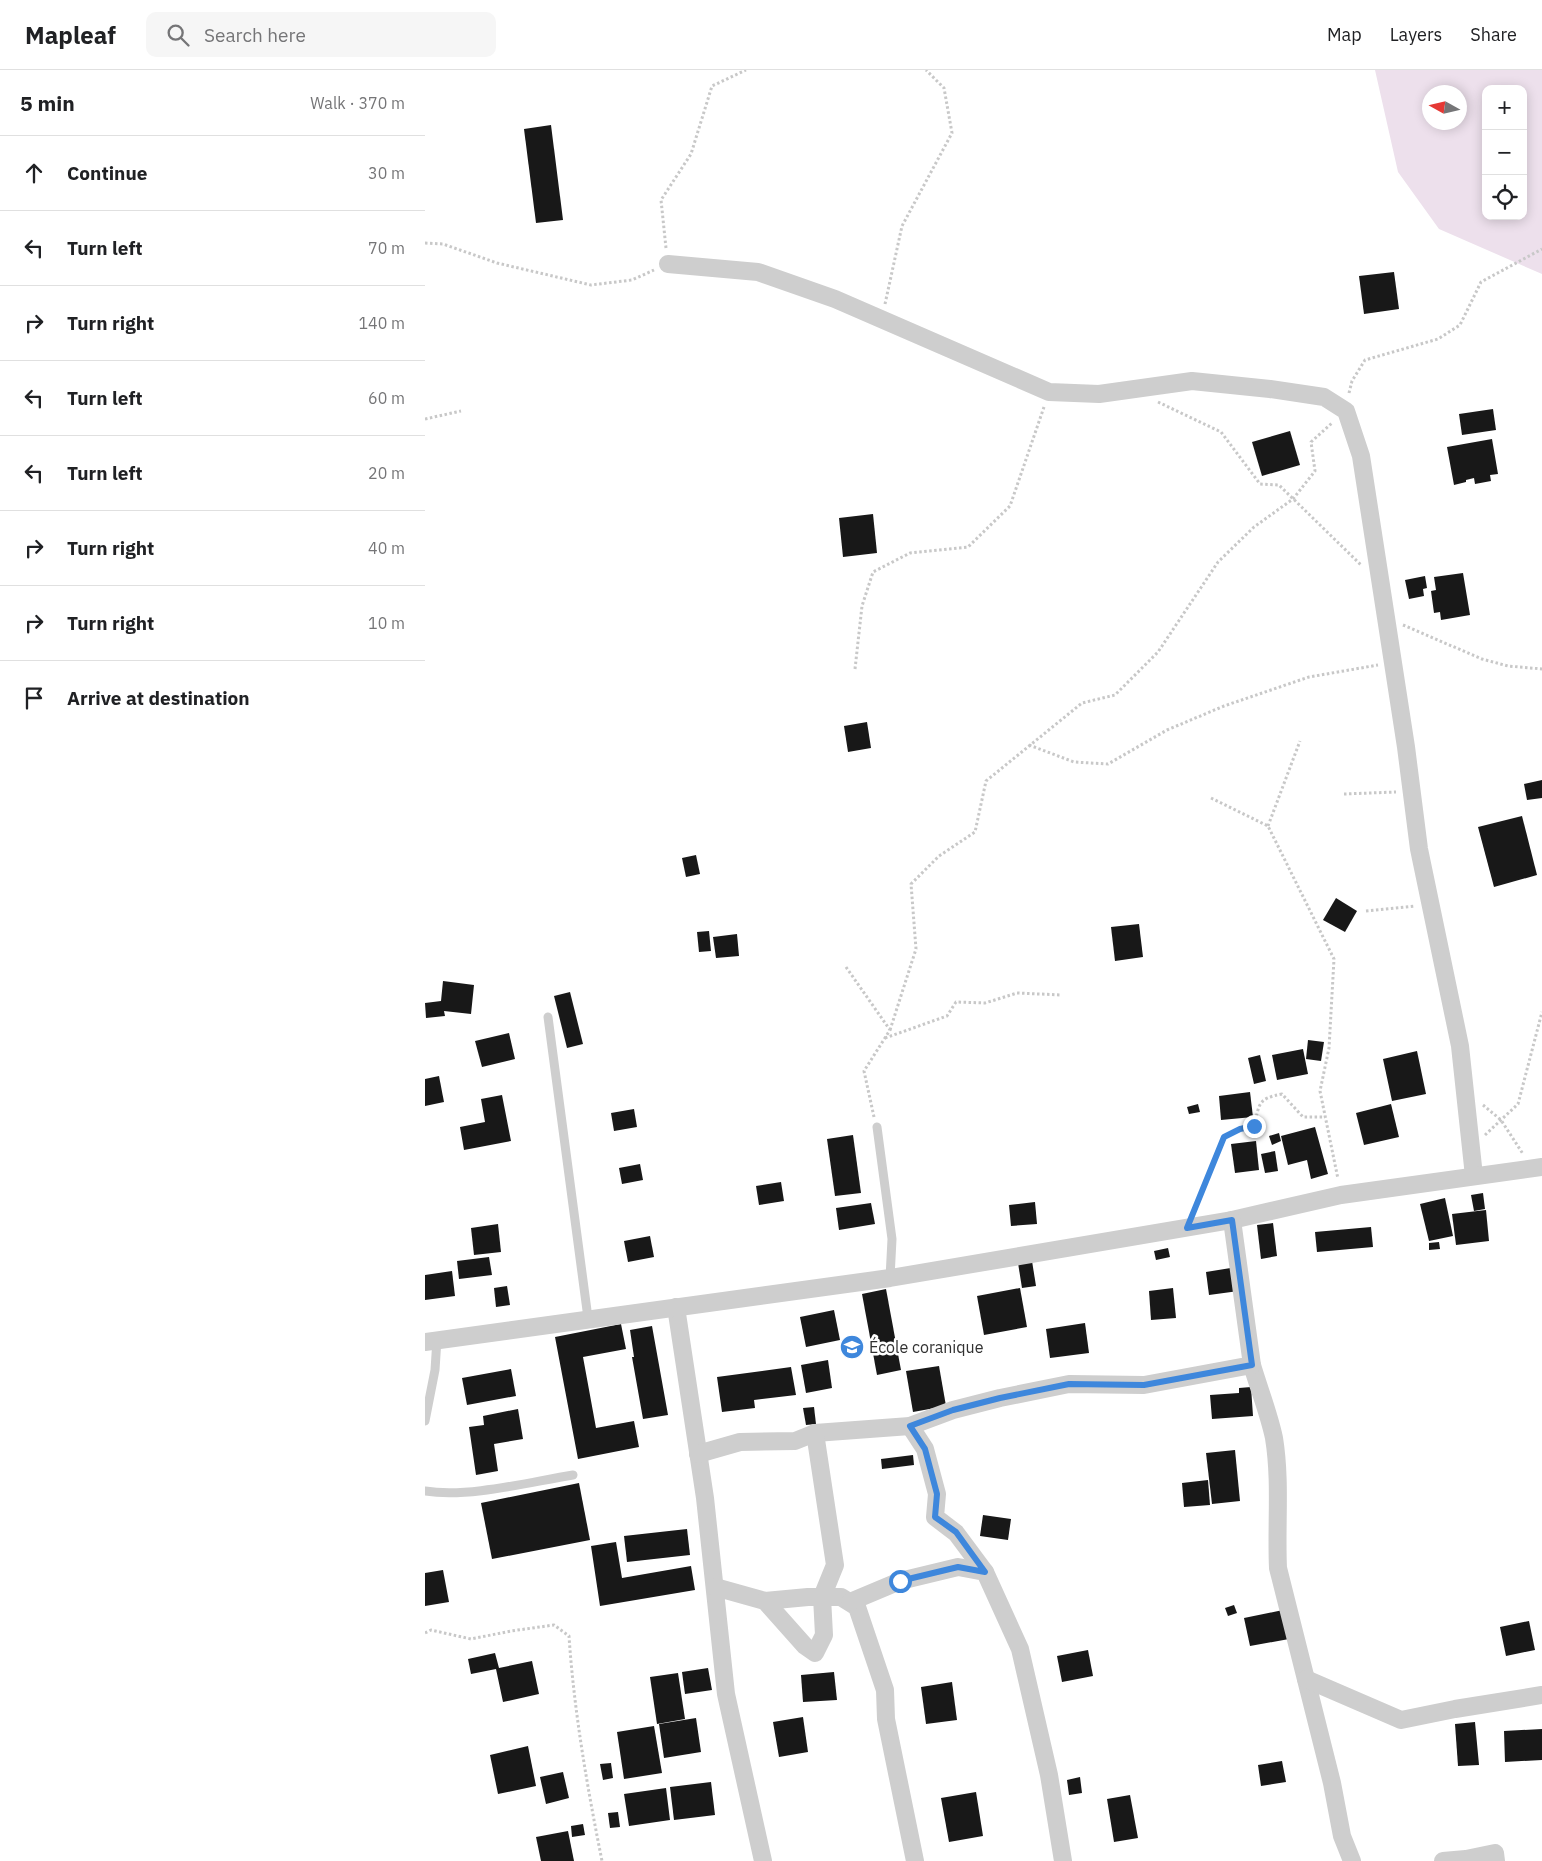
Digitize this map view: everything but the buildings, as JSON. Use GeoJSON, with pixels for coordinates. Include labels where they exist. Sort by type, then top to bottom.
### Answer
{"type":"FeatureCollection","features":[{"type":"Feature","properties":{"kind":"street"},"geometry":{"type":"LineString","coordinates":[[668,264],[758,272],[835,299],[1049,392],[1099,394],[1192,381],[1324,397],[1346,411],[1361,456],[1393,662],[1419,849],[1460,1046],[1474,1176]]}},
{"type":"Feature","properties":{"kind":"street"},"geometry":{"type":"LineString","coordinates":[[431,1341],[890,1278],[1232,1220],[1341,1196],[1538,1168]]}},
{"type":"Feature","properties":{"kind":"street"},"geometry":{"type":"LineString","coordinates":[[1232,1220],[1252,1365],[1274,1438],[1278,1495],[1278,1568],[1332,1783],[1342,1836],[1352,1861]]}},
{"type":"Feature","properties":{"kind":"street"},"geometry":{"type":"LineString","coordinates":[[676,1307],[705,1498],[726,1694],[763,1861]]}},
{"type":"Feature","properties":{"kind":"street"},"geometry":{"type":"LineString","coordinates":[[698,1454],[740,1442],[795,1441],[815,1433],[910,1426],[962,1408],[1069,1384],[1144,1385],[1252,1365]]}},
{"type":"Feature","properties":{"kind":"street"},"geometry":{"type":"LineString","coordinates":[[910,1426],[925,1449],[930,1467],[937,1494],[935,1517],[956,1532],[985,1572],[1020,1649],[1049,1775],[1063,1861]]}},
{"type":"Feature","properties":{"kind":"street"},"geometry":{"type":"LineString","coordinates":[[765,1601],[805,1646],[815,1653],[824,1635],[822,1597],[835,1565],[815,1433]]}},
{"type":"Feature","properties":{"kind":"street"},"geometry":{"type":"LineString","coordinates":[[850,1602],[900,1581],[958,1567],[985,1572]]}},
{"type":"Feature","properties":{"kind":"street"},"geometry":{"type":"LineString","coordinates":[[715,1587],[765,1601],[841,1597],[857,1606],[885,1690],[886,1719],[915,1861]]}},
{"type":"Feature","properties":{"kind":"street"},"geometry":{"type":"LineString","coordinates":[[1306,1679],[1401,1720],[1542,1695]]}},
{"type":"Feature","properties":{"kind":"street"},"geometry":{"type":"LineString","coordinates":[[1443,1861],[1495,1853],[1496,1861]]}},
{"type":"Feature","properties":{"kind":"lane"},"geometry":{"type":"LineString","coordinates":[[547,1017],[588,1318]]}},
{"type":"Feature","properties":{"kind":"lane"},"geometry":{"type":"LineString","coordinates":[[877,1127],[893,1239],[890,1278]]}},
{"type":"Feature","properties":{"kind":"lane"},"geometry":{"type":"LineString","coordinates":[[425,1421],[435,1370],[431,1341]]}},
{"type":"Feature","properties":{"kind":"lane"},"geometry":{"type":"LineString","coordinates":[[425,1491],[437,1493],[478,1491],[573,1475]]}},
{"type":"Feature","properties":{"kind":"path"},"geometry":{"type":"LineString","coordinates":[[425,243],[443,244],[497,263],[591,285],[633,280],[668,264],[661,200],[691,154],[712,86],[746,70]]}},
{"type":"Feature","properties":{"kind":"path"},"geometry":{"type":"LineString","coordinates":[[882,320],[902,226],[952,133],[944,88],[925,70]]}},
{"type":"Feature","properties":{"kind":"path"},"geometry":{"type":"LineString","coordinates":[[877,1127],[864,1071],[891,1030],[916,949],[911,884],[939,856],[975,832],[986,781],[1082,703],[1115,695],[1158,652],[1217,562],[1254,528],[1293,499],[1315,471],[1311,442],[1346,411],[1352,381],[1365,360],[1438,339],[1460,325],[1481,282],[1542,249]]}},
{"type":"Feature","properties":{"kind":"path"},"geometry":{"type":"LineString","coordinates":[[1131,390],[1221,432],[1260,484],[1279,485],[1381,585]]}},
{"type":"Feature","properties":{"kind":"path"},"geometry":{"type":"LineString","coordinates":[[855,669],[863,606],[873,572],[911,553],[968,547],[1010,506],[1049,392]]}},
{"type":"Feature","properties":{"kind":"path"},"geometry":{"type":"LineString","coordinates":[[425,418],[461,411]]}},
{"type":"Feature","properties":{"kind":"path"},"geometry":{"type":"LineString","coordinates":[[1399,617],[1403,625],[1482,659],[1508,666],[1542,669]]}},
{"type":"Feature","properties":{"kind":"path"},"geometry":{"type":"LineString","coordinates":[[1029,745],[1074,762],[1108,764],[1167,730],[1224,706],[1309,677],[1393,662]]}},
{"type":"Feature","properties":{"kind":"path"},"geometry":{"type":"LineString","coordinates":[[1268,826],[1300,741]]}},
{"type":"Feature","properties":{"kind":"path"},"geometry":{"type":"LineString","coordinates":[[1344,794],[1412,792]]}},
{"type":"Feature","properties":{"kind":"path"},"geometry":{"type":"LineString","coordinates":[[1211,798],[1268,826],[1334,959],[1329,1048],[1321,1091],[1341,1196]]}},
{"type":"Feature","properties":{"kind":"path"},"geometry":{"type":"LineString","coordinates":[[1366,911],[1430,904]]}},
{"type":"Feature","properties":{"kind":"path"},"geometry":{"type":"LineString","coordinates":[[846,967],[891,1030]]}},
{"type":"Feature","properties":{"kind":"path"},"geometry":{"type":"LineString","coordinates":[[885,1038],[947,1016],[956,1002],[985,1003],[1017,993],[1062,995]]}},
{"type":"Feature","properties":{"kind":"path"},"geometry":{"type":"LineString","coordinates":[[1472,1147],[1518,1104],[1542,1012]]}},
{"type":"Feature","properties":{"kind":"path"},"geometry":{"type":"LineString","coordinates":[[1465,1090],[1501,1120],[1538,1168]]}},
{"type":"Feature","properties":{"kind":"path"},"geometry":{"type":"LineString","coordinates":[[1187,1228],[1224,1137],[1240,1129],[1254,1126],[1260,1104],[1267,1097],[1282,1094],[1303,1117],[1325,1117]]}},
{"type":"Feature","properties":{"kind":"path"},"geometry":{"type":"LineString","coordinates":[[425,1633],[431,1630],[471,1639],[554,1625],[569,1636],[580,1739],[602,1861]]}},
{"type":"Feature","properties":{"kind":"shaded area"},"geometry":{"type":"Polygon","coordinates":[[[1375,70],[1542,70],[1542,274],[1439,229],[1398,172],[1375,70]]]}},
{"type":"Feature","properties":{"kind":"place","name":"École coranique"},"geometry":{"type":"Point","coordinates":[852,1347]}},
{"type":"Feature","properties":{"kind":"route"},"geometry":{"type":"LineString","coordinates":[[900,1581],[958,1567],[985,1572],[956,1532],[935,1517],[937,1494],[925,1449],[910,1426],[953,1410],[1069,1384],[1144,1385],[1252,1365],[1232,1220],[1187,1228],[1224,1137],[1240,1129],[1254,1126]]}}]}
